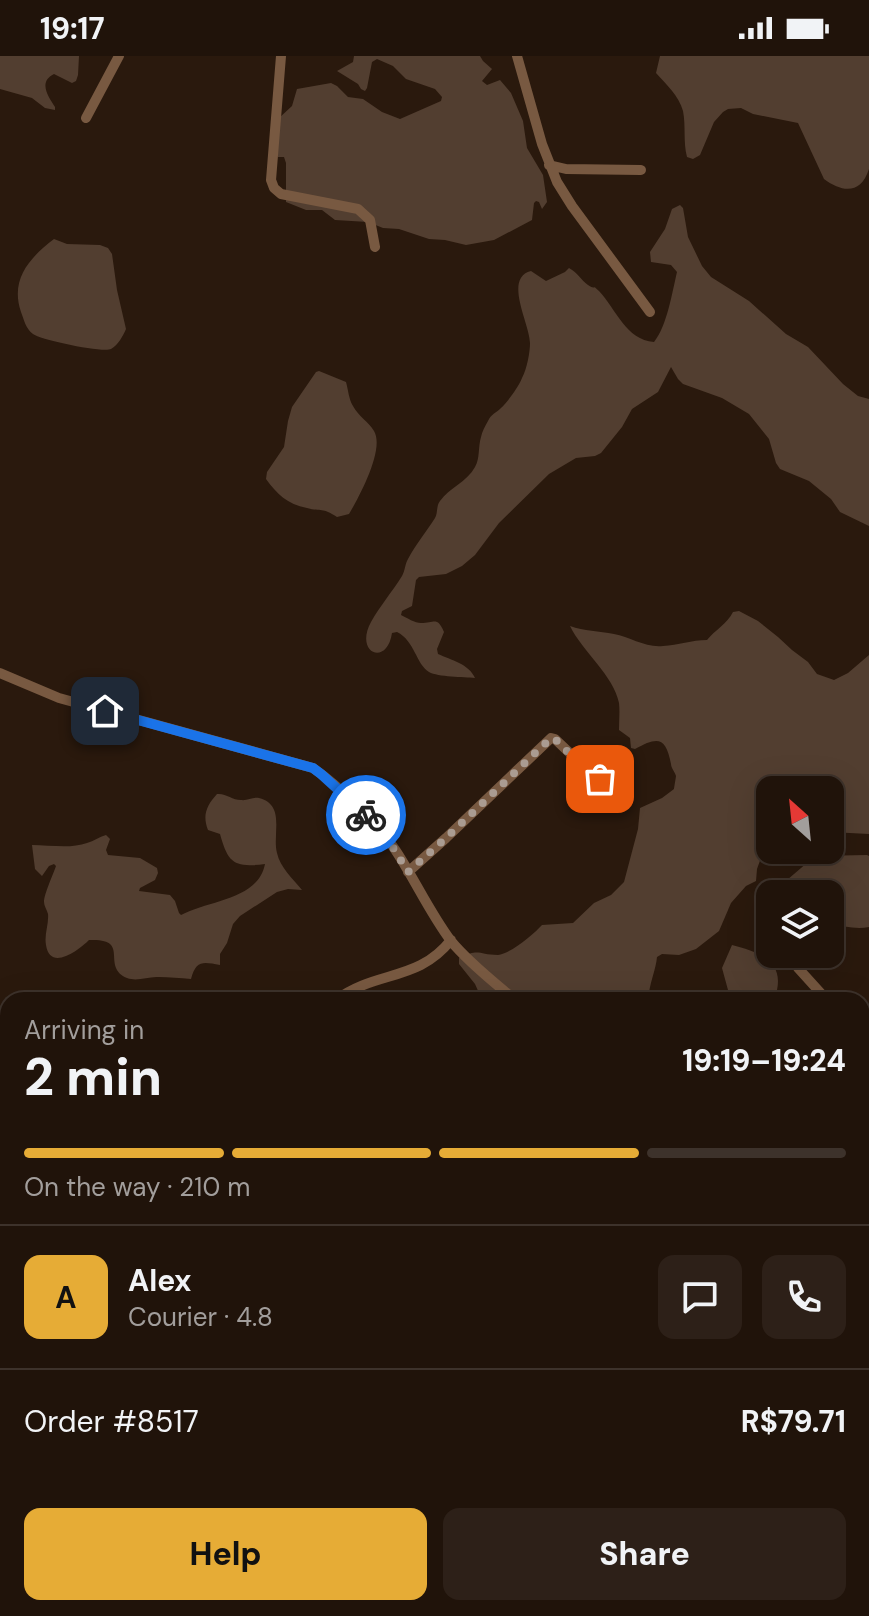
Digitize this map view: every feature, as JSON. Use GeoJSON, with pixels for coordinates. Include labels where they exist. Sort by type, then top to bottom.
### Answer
{"type":"FeatureCollection","features":[{"type":"Feature","properties":{"kind":"street"},"geometry":{"type":"LineString","coordinates":[[86,118],[119,56]]}},
{"type":"Feature","properties":{"kind":"street"},"geometry":{"type":"LineString","coordinates":[[281,56],[271,180],[274,188],[281,194],[358,209],[370,220],[375,247]]}},
{"type":"Feature","properties":{"kind":"street"},"geometry":{"type":"LineString","coordinates":[[517,56],[549,165],[557,182],[650,312]]}},
{"type":"Feature","properties":{"kind":"street"},"geometry":{"type":"LineString","coordinates":[[549,165],[566,169],[641,170]]}},
{"type":"Feature","properties":{"kind":"street"},"geometry":{"type":"LineString","coordinates":[[0,673],[59,698],[313,768],[377,826],[398,853],[451,940],[506,992]]}},
{"type":"Feature","properties":{"kind":"street"},"geometry":{"type":"LineString","coordinates":[[408,872],[551,738],[597,779],[619,766]]}},
{"type":"Feature","properties":{"kind":"street"},"geometry":{"type":"LineString","coordinates":[[348,992],[421,967],[451,940]]}},
{"type":"Feature","properties":{"kind":"street"},"geometry":{"type":"LineString","coordinates":[[798,968],[820,992]]}},
{"type":"Feature","properties":{"kind":"shaded area"},"geometry":{"type":"Polygon","coordinates":[[[0,56],[79,56],[78,75],[72,83],[54,74],[49,77],[45,85],[55,110],[45,108],[32,98],[0,89],[0,56]]]}},
{"type":"Feature","properties":{"kind":"shaded area"},"geometry":{"type":"Polygon","coordinates":[[[354,56],[480,56],[492,69],[482,81],[487,85],[500,80],[511,93],[523,121],[527,148],[543,175],[547,202],[542,209],[536,201],[532,220],[494,240],[466,245],[429,239],[368,222],[335,220],[322,210],[306,210],[286,202],[286,163],[284,157],[278,157],[275,149],[279,118],[292,106],[297,89],[331,83],[348,97],[363,99],[382,112],[400,119],[441,101],[442,97],[435,89],[406,79],[393,66],[377,59],[372,62],[367,88],[365,91],[361,89],[337,71],[353,62],[354,56]]]}},
{"type":"Feature","properties":{"kind":"shaded area"},"geometry":{"type":"Polygon","coordinates":[[[660,56],[869,56],[869,169],[866,177],[851,189],[831,184],[824,179],[798,123],[753,114],[741,108],[723,112],[714,122],[700,155],[693,159],[687,157],[681,106],[672,90],[656,73],[660,56]]]}},
{"type":"Feature","properties":{"kind":"shaded area"},"geometry":{"type":"Polygon","coordinates":[[[680,205],[688,237],[711,277],[749,301],[786,334],[808,347],[858,396],[869,399],[869,526],[840,512],[831,499],[809,481],[780,469],[769,439],[749,414],[722,398],[683,384],[671,367],[658,392],[632,409],[601,453],[576,458],[549,474],[499,523],[475,555],[462,566],[446,574],[416,580],[412,606],[402,611],[401,615],[419,623],[439,624],[444,632],[438,654],[464,666],[475,678],[429,672],[408,641],[397,632],[392,633],[384,650],[373,652],[366,642],[371,622],[402,576],[407,561],[435,518],[440,501],[475,467],[486,425],[510,398],[524,374],[530,343],[518,292],[523,275],[531,271],[546,281],[569,268],[599,291],[629,330],[644,340],[654,342],[666,318],[677,272],[671,265],[651,262],[650,252],[665,229],[672,209],[680,205]]]}},
{"type":"Feature","properties":{"kind":"shaded area"},"geometry":{"type":"Polygon","coordinates":[[[54,239],[67,244],[100,245],[112,254],[126,329],[111,349],[85,348],[47,339],[33,334],[27,327],[18,300],[20,280],[30,262],[54,239]]]}},
{"type":"Feature","properties":{"kind":"shaded area"},"geometry":{"type":"Polygon","coordinates":[[[319,371],[346,382],[352,404],[372,428],[376,439],[374,461],[359,496],[349,514],[337,517],[288,501],[266,479],[267,472],[284,447],[292,407],[319,371]]]}},
{"type":"Feature","properties":{"kind":"shaded area"},"geometry":{"type":"Polygon","coordinates":[[[739,611],[758,621],[808,662],[817,674],[834,680],[848,673],[869,655],[869,834],[844,833],[844,776],[756,776],[756,864],[759,864],[756,881],[746,886],[731,903],[719,931],[696,949],[679,955],[662,954],[657,957],[649,992],[479,992],[459,964],[459,958],[475,953],[503,954],[522,943],[542,925],[573,923],[594,903],[611,895],[624,882],[638,829],[640,808],[674,789],[676,776],[666,748],[655,741],[631,748],[630,738],[619,730],[619,706],[611,683],[570,626],[663,646],[707,640],[733,612],[739,611]]]}},
{"type":"Feature","properties":{"kind":"shaded area"},"geometry":{"type":"Polygon","coordinates":[[[217,794],[238,800],[259,798],[272,807],[279,858],[302,890],[277,892],[240,916],[233,924],[220,954],[220,965],[198,965],[191,979],[127,978],[116,967],[113,948],[102,941],[89,940],[79,949],[59,958],[49,953],[46,941],[48,914],[44,902],[56,866],[49,866],[42,876],[35,869],[32,845],[74,846],[106,835],[110,839],[106,850],[108,855],[140,858],[157,868],[155,880],[139,891],[170,895],[181,915],[243,892],[253,885],[261,876],[265,864],[239,864],[226,851],[220,834],[208,830],[206,810],[217,794]]]}},
{"type":"Feature","properties":{"kind":"shaded area"},"geometry":{"type":"Polygon","coordinates":[[[844,855],[869,856],[869,927],[844,926],[844,880],[787,880],[806,864],[844,864],[844,855]]]}},
{"type":"Feature","properties":{"kind":"shaded area"},"geometry":{"type":"Polygon","coordinates":[[[732,945],[756,953],[756,968],[775,968],[778,977],[776,992],[725,992],[728,990],[722,968],[732,945]]]}},
{"type":"Feature","properties":{"kind":"way so far"},"geometry":{"type":"LineString","coordinates":[[366,815],[398,853],[408,872],[551,738],[592,776],[600,779]]}},
{"type":"Feature","properties":{"kind":"route"},"geometry":{"type":"LineString","coordinates":[[105,711],[313,768],[366,815]]}}]}
